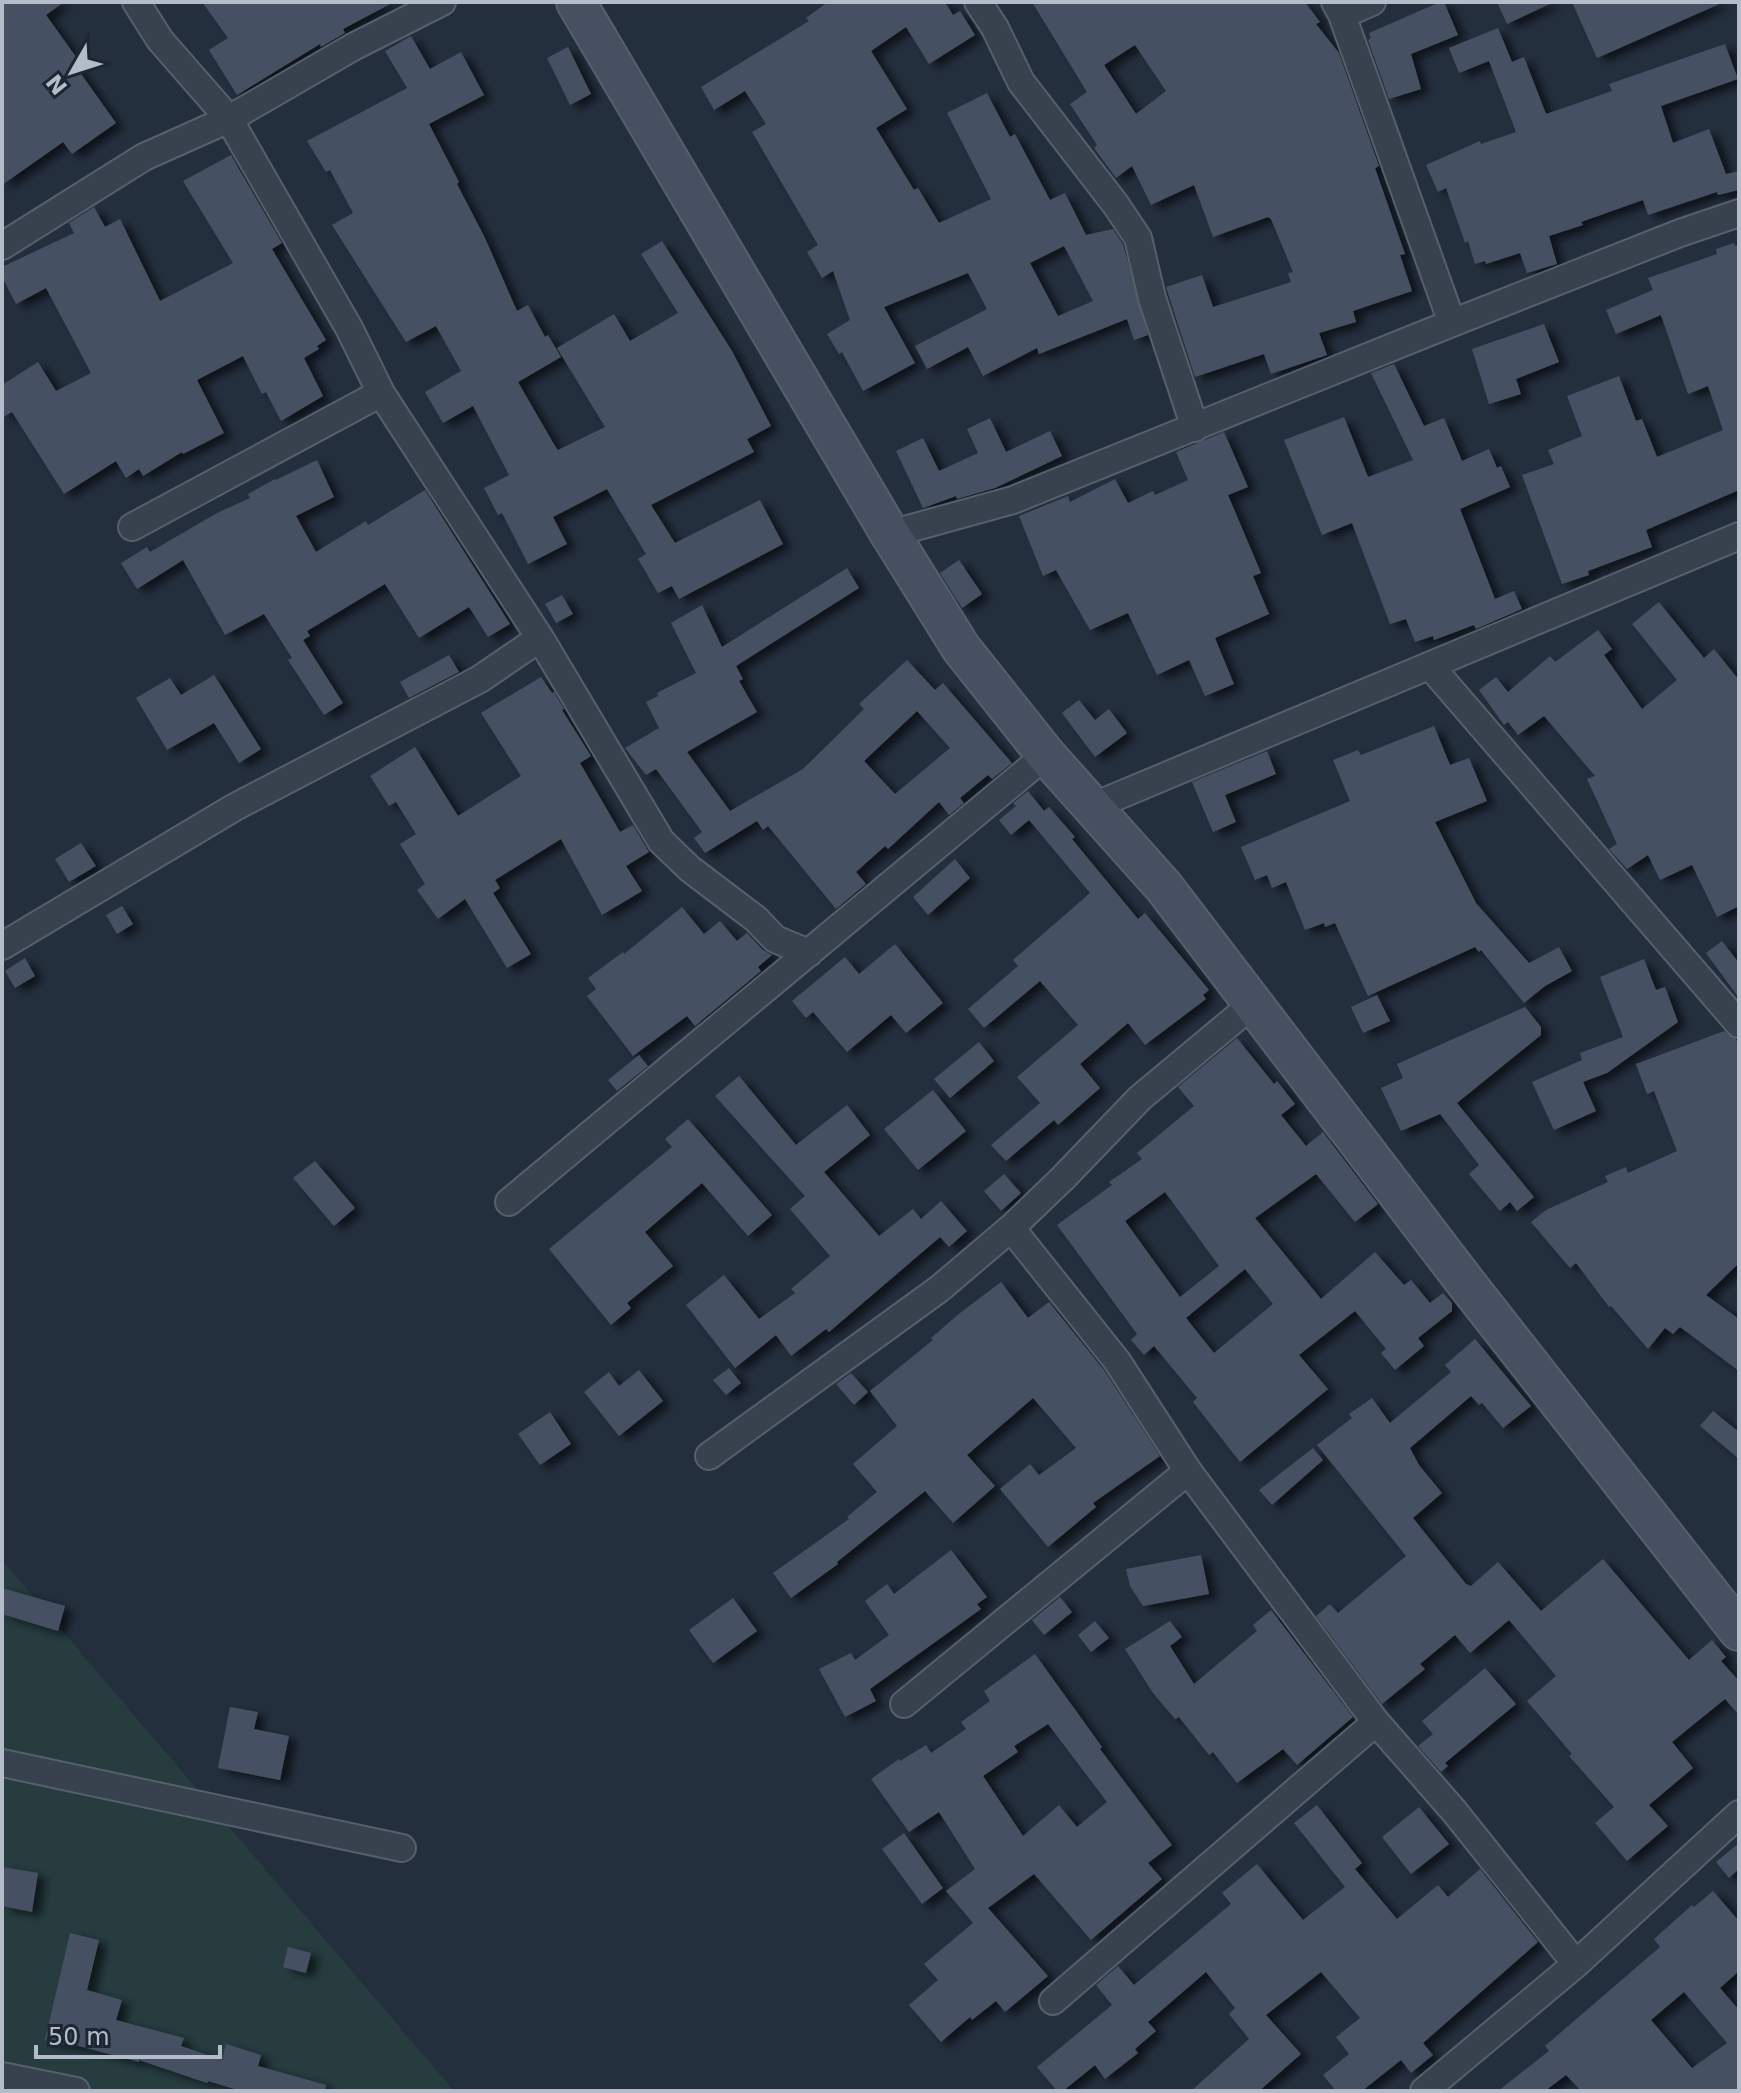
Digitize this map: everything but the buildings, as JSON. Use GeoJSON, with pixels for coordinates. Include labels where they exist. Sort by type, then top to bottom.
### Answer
{"type":"FeatureCollection","features":[{"type":"Feature","properties":{"kind":"street"},"geometry":{"type":"LineString","coordinates":[[136,2],[160,40],[229,119],[349,328],[381,393],[540,638],[661,841],[690,869],[756,919],[775,939],[809,953]]}},
{"type":"Feature","properties":{"kind":"street"},"geometry":{"type":"LineString","coordinates":[[2,246],[144,157],[229,119],[353,47],[442,2]]}},
{"type":"Feature","properties":{"kind":"street"},"geometry":{"type":"LineString","coordinates":[[576,2],[890,534],[961,648],[1046,755],[1164,887],[1466,1283],[1739,1631]]}},
{"type":"Feature","properties":{"kind":"street"},"geometry":{"type":"LineString","coordinates":[[978,2],[995,28],[1021,82],[1138,238],[1152,298],[1195,428]]}},
{"type":"Feature","properties":{"kind":"street"},"geometry":{"type":"LineString","coordinates":[[1372,2],[1339,8],[1452,323]]}},
{"type":"Feature","properties":{"kind":"street"},"geometry":{"type":"LineString","coordinates":[[890,534],[1013,500],[1452,323],[1680,233],[1739,213]]}},
{"type":"Feature","properties":{"kind":"street"},"geometry":{"type":"LineString","coordinates":[[132,527],[381,393]]}},
{"type":"Feature","properties":{"kind":"street"},"geometry":{"type":"LineString","coordinates":[[1094,806],[1736,542]]}},
{"type":"Feature","properties":{"kind":"street"},"geometry":{"type":"LineString","coordinates":[[2,946],[235,807],[480,679],[540,638]]}},
{"type":"Feature","properties":{"kind":"street"},"geometry":{"type":"LineString","coordinates":[[1431,667],[1739,1024]]}},
{"type":"Feature","properties":{"kind":"street"},"geometry":{"type":"LineString","coordinates":[[509,1202],[1046,755]]}},
{"type":"Feature","properties":{"kind":"street"},"geometry":{"type":"LineString","coordinates":[[709,1456],[939,1289],[1011,1228],[1140,1098],[1254,1003]]}},
{"type":"Feature","properties":{"kind":"street"},"geometry":{"type":"LineString","coordinates":[[1011,1228],[1117,1361],[1188,1471],[1376,1722],[1454,1811],[1576,1964]]}},
{"type":"Feature","properties":{"kind":"street"},"geometry":{"type":"LineString","coordinates":[[904,1704],[1188,1471]]}},
{"type":"Feature","properties":{"kind":"street"},"geometry":{"type":"LineString","coordinates":[[1053,2001],[1376,1722]]}},
{"type":"Feature","properties":{"kind":"street"},"geometry":{"type":"LineString","coordinates":[[2,1763],[402,1848]]}},
{"type":"Feature","properties":{"kind":"street"},"geometry":{"type":"LineString","coordinates":[[1424,2091],[1576,1964],[1739,1814]]}},
{"type":"Feature","properties":{"kind":"street"},"geometry":{"type":"LineString","coordinates":[[2,2076],[76,2091]]}},
{"type":"Feature","properties":{"kind":"green space"},"geometry":{"type":"Polygon","coordinates":[[[2,1560],[454,2091],[2,2091],[2,1560]]]}}]}
